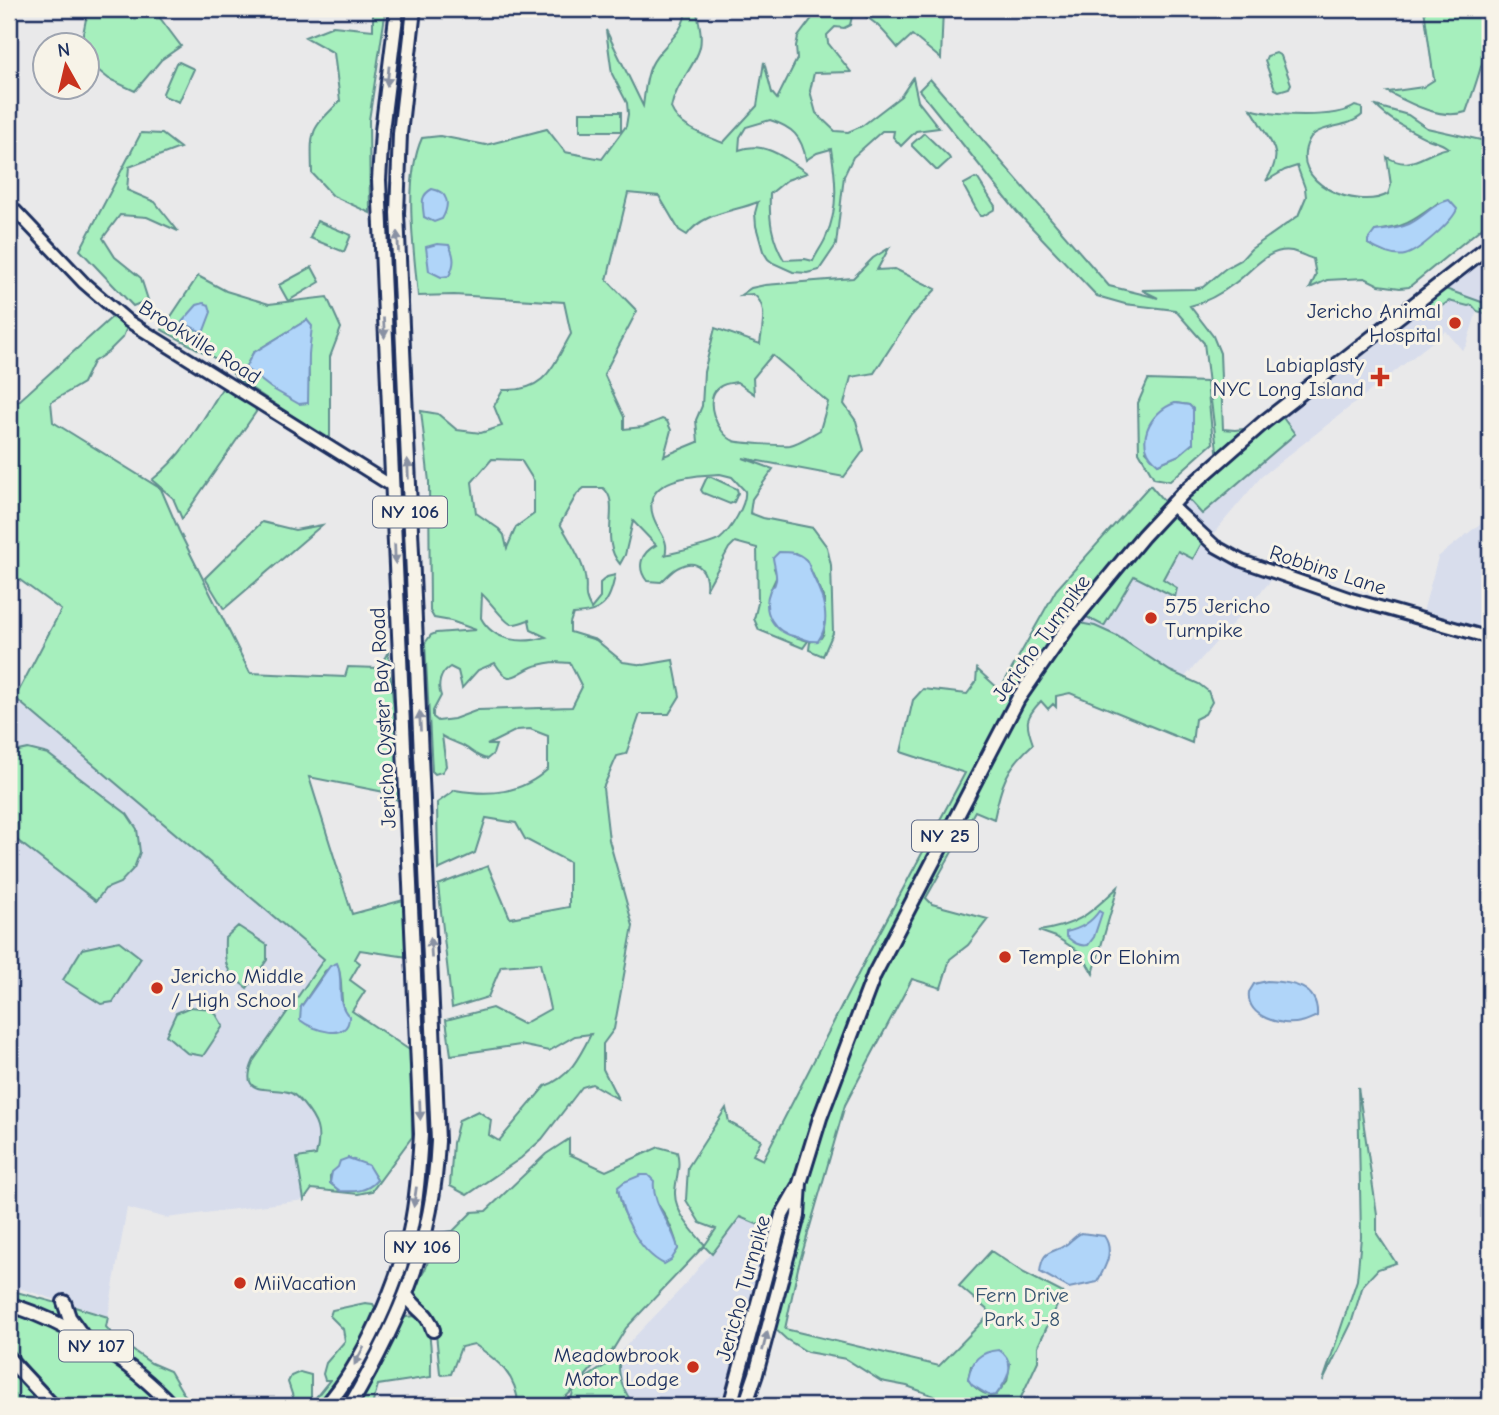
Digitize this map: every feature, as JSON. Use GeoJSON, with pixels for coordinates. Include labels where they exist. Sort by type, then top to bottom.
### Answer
{"type":"FeatureCollection","features":[{"type":"Feature","properties":{"kind":"main road","name":"Jericho Oyster Bay Road"},"geometry":{"type":"LineString","coordinates":[[326,1406],[348,1377],[372,1332],[399,1267],[410,1230],[421,1134],[380,174],[397,9]]}},
{"type":"Feature","properties":{"kind":"main road","name":"Jericho Oyster Bay Road"},"geometry":{"type":"LineString","coordinates":[[350,1406],[407,1296],[424,1243],[434,1192],[438,1141],[397,213],[402,108],[414,9]]}},
{"type":"Feature","properties":{"kind":"main road"},"geometry":{"type":"LineString","coordinates":[[380,174],[397,174]]}},
{"type":"Feature","properties":{"kind":"main road","name":"Jericho Turnpike"},"geometry":{"type":"LineString","coordinates":[[746,1406],[797,1216],[800,1184],[820,1118],[874,975],[1007,719],[1060,638],[1171,505],[1264,422],[1490,245]]}},
{"type":"Feature","properties":{"kind":"main road"},"geometry":{"type":"LineString","coordinates":[[392,486],[405,497],[407,542],[411,553]]}},
{"type":"Feature","properties":{"kind":"main road"},"geometry":{"type":"LineString","coordinates":[[407,814],[424,814]]}},
{"type":"Feature","properties":{"kind":"main road"},"geometry":{"type":"LineString","coordinates":[[418,1055],[435,1054]]}},
{"type":"Feature","properties":{"kind":"main road","name":"Jericho Turnpike"},"geometry":{"type":"LineString","coordinates":[[730,1406],[782,1215],[800,1184]]}},
{"type":"Feature","properties":{"kind":"main road"},"geometry":{"type":"LineString","coordinates":[[407,1296],[418,1309],[428,1315],[432,1330]]}},
{"type":"Feature","properties":{"kind":"main road"},"geometry":{"type":"LineString","coordinates":[[64,1302],[76,1329],[90,1342]]}},
{"type":"Feature","properties":{"kind":"main road","name":"NY 107"},"geometry":{"type":"LineString","coordinates":[[9,1304],[41,1316],[121,1361],[172,1406]]}},
{"type":"Feature","properties":{"kind":"main road"},"geometry":{"type":"LineString","coordinates":[[11,1359],[52,1406]]}},
{"type":"Feature","properties":{"kind":"street","name":"Brookville Road"},"geometry":{"type":"LineString","coordinates":[[9,204],[84,283],[128,321],[392,486]]}},
{"type":"Feature","properties":{"kind":"street","name":"Robbins Lane"},"geometry":{"type":"LineString","coordinates":[[1171,505],[1215,545],[1242,561],[1351,599],[1490,638]]}},
{"type":"Feature","properties":{"kind":"shaded area"},"geometry":{"type":"Polygon","coordinates":[[[1490,246],[1490,305],[1481,301],[1473,306],[1477,311],[1466,346],[1462,350],[1446,331],[1261,477],[1208,540],[1276,575],[1184,678],[1074,621],[1219,461],[1490,246]]]}},
{"type":"Feature","properties":{"kind":"shaded area"},"geometry":{"type":"Polygon","coordinates":[[[1490,516],[1490,638],[1421,619],[1438,557],[1490,516]]]}},
{"type":"Feature","properties":{"kind":"shaded area","name":"Jericho Middle / High School"},"geometry":{"type":"Polygon","coordinates":[[[15,698],[324,960],[250,1070],[265,1091],[279,1089],[294,1094],[317,1121],[319,1144],[316,1155],[297,1158],[304,1200],[167,1218],[127,1208],[108,1316],[9,1285],[9,710],[15,698]]]}},
{"type":"Feature","properties":{"kind":"shaded area"},"geometry":{"type":"Polygon","coordinates":[[[740,1217],[759,1225],[771,1235],[756,1303],[719,1406],[635,1406],[628,1397],[618,1373],[609,1363],[683,1287],[740,1217]]]}},
{"type":"Feature","properties":{"kind":"green space"},"geometry":{"type":"Polygon","coordinates":[[[88,9],[160,9],[160,18],[181,46],[161,60],[135,91],[102,73],[102,32],[83,32],[88,9]]]}},
{"type":"Feature","properties":{"kind":"green space"},"geometry":{"type":"Polygon","coordinates":[[[373,9],[386,9],[369,120],[370,213],[333,196],[312,173],[314,132],[322,119],[340,101],[334,53],[305,37],[333,26],[373,30],[373,9]]]}},
{"type":"Feature","properties":{"kind":"green space"},"geometry":{"type":"Polygon","coordinates":[[[686,9],[696,9],[701,42],[671,108],[686,126],[723,143],[757,106],[764,62],[772,93],[777,99],[797,59],[798,37],[819,9],[943,9],[941,59],[912,35],[898,48],[873,21],[853,12],[850,25],[844,28],[835,27],[827,35],[828,43],[851,72],[814,73],[810,91],[816,113],[835,131],[848,132],[862,126],[901,96],[913,78],[918,101],[939,128],[916,131],[901,146],[893,137],[894,131],[882,131],[853,157],[844,176],[836,245],[819,270],[807,273],[793,272],[768,259],[756,226],[758,202],[710,217],[687,235],[679,230],[659,196],[628,193],[607,280],[637,311],[604,374],[624,417],[624,429],[643,427],[662,419],[667,421],[671,430],[664,456],[698,442],[696,420],[702,406],[704,372],[715,328],[760,344],[763,317],[761,304],[753,294],[741,295],[751,288],[853,278],[873,258],[889,248],[877,270],[895,269],[936,289],[911,316],[874,373],[851,377],[844,404],[856,421],[864,450],[844,477],[743,458],[773,469],[752,499],[750,513],[813,528],[827,547],[831,565],[833,633],[823,656],[809,650],[810,642],[821,638],[824,633],[824,599],[806,560],[795,553],[774,568],[777,576],[770,591],[792,636],[808,641],[803,648],[759,630],[754,619],[758,603],[757,548],[735,542],[706,590],[704,572],[692,564],[676,568],[661,582],[647,581],[642,571],[642,561],[647,552],[656,545],[633,521],[625,555],[620,564],[611,544],[611,502],[603,488],[584,488],[577,494],[560,524],[581,563],[591,609],[600,598],[600,583],[615,575],[611,593],[603,605],[592,611],[573,614],[570,632],[596,640],[623,662],[644,665],[673,660],[680,696],[669,714],[640,714],[626,754],[617,756],[603,788],[609,840],[633,926],[614,1029],[603,1044],[603,1069],[618,1099],[592,1084],[582,1087],[542,1139],[521,1158],[467,1195],[450,1186],[453,1143],[459,1120],[478,1111],[491,1120],[489,1135],[499,1141],[545,1086],[568,1071],[591,1034],[575,1036],[549,1051],[520,1045],[451,1055],[446,1020],[492,1008],[523,1024],[550,1009],[540,963],[501,966],[488,997],[452,1008],[438,885],[488,866],[510,918],[569,907],[569,862],[525,839],[516,823],[486,818],[475,853],[438,870],[437,803],[455,790],[492,793],[527,784],[548,769],[548,736],[530,729],[517,730],[487,745],[496,745],[493,754],[487,759],[442,736],[446,766],[442,772],[435,774],[432,771],[425,643],[436,633],[476,630],[434,618],[430,611],[429,482],[421,411],[438,414],[457,430],[481,433],[502,426],[494,406],[503,390],[517,390],[538,382],[552,367],[571,334],[564,302],[454,295],[418,296],[411,216],[416,155],[422,138],[440,136],[486,145],[547,129],[565,152],[602,159],[626,126],[628,114],[627,103],[612,74],[606,30],[643,106],[651,66],[677,33],[685,18],[686,9]],[[770,120],[746,127],[740,137],[739,150],[757,147],[775,152],[807,173],[787,180],[770,194],[770,212],[774,236],[784,260],[813,261],[825,240],[835,204],[831,149],[806,160],[799,139],[790,129],[770,120]],[[772,355],[753,378],[754,394],[737,382],[723,385],[715,391],[712,398],[717,423],[734,441],[790,445],[820,430],[828,402],[772,355]],[[492,459],[472,482],[476,513],[499,529],[504,535],[507,548],[516,527],[534,514],[534,481],[521,460],[492,459]],[[709,475],[672,481],[662,486],[655,494],[651,503],[653,516],[665,540],[665,555],[720,539],[737,517],[745,491],[732,477],[709,475]],[[482,594],[481,618],[493,632],[510,639],[546,637],[531,630],[529,620],[516,624],[508,623],[482,594]],[[555,662],[535,666],[508,677],[495,663],[478,670],[462,688],[458,671],[450,667],[440,680],[441,696],[433,711],[433,717],[438,721],[454,719],[478,710],[572,707],[582,687],[570,663],[555,662]]]}},
{"type":"Feature","properties":{"kind":"green space"},"geometry":{"type":"Polygon","coordinates":[[[1424,9],[1490,9],[1486,48],[1466,112],[1436,112],[1416,106],[1388,92],[1423,87],[1434,80],[1424,9]]]}},
{"type":"Feature","properties":{"kind":"green space"},"geometry":{"type":"Polygon","coordinates":[[[1276,53],[1281,56],[1291,84],[1289,88],[1279,91],[1275,89],[1265,61],[1267,56],[1276,53]]]}},
{"type":"Feature","properties":{"kind":"green space"},"geometry":{"type":"Polygon","coordinates":[[[176,63],[194,69],[179,102],[164,96],[163,93],[176,63]]]}},
{"type":"Feature","properties":{"kind":"green space"},"geometry":{"type":"Polygon","coordinates":[[[930,79],[1109,286],[1158,298],[1142,290],[1203,287],[1298,216],[1306,197],[1297,166],[1266,181],[1274,166],[1274,149],[1251,109],[1320,115],[1355,106],[1362,108],[1362,115],[1349,123],[1313,135],[1305,155],[1308,169],[1316,180],[1329,190],[1359,199],[1388,194],[1391,185],[1387,157],[1404,163],[1411,162],[1448,148],[1400,125],[1376,106],[1408,115],[1427,128],[1490,142],[1490,221],[1409,287],[1379,285],[1365,278],[1327,280],[1310,288],[1316,275],[1313,259],[1292,251],[1283,251],[1268,256],[1219,294],[1190,306],[1213,336],[1220,353],[1223,429],[1252,428],[1218,458],[1204,343],[1175,310],[1125,304],[1097,296],[1017,212],[919,90],[930,79]],[[1438,203],[1409,222],[1375,231],[1368,244],[1389,253],[1406,253],[1422,245],[1439,230],[1438,203]]]}},
{"type":"Feature","properties":{"kind":"green space"},"geometry":{"type":"Polygon","coordinates":[[[580,112],[621,112],[621,131],[580,131],[580,112]]]}},
{"type":"Feature","properties":{"kind":"green space"},"geometry":{"type":"Polygon","coordinates":[[[141,133],[162,134],[180,148],[129,167],[127,190],[155,202],[178,231],[147,217],[120,215],[103,238],[115,257],[141,278],[148,300],[133,306],[80,250],[141,133]]]}},
{"type":"Feature","properties":{"kind":"green space"},"geometry":{"type":"Polygon","coordinates":[[[924,133],[950,159],[938,170],[912,146],[924,133]]]}},
{"type":"Feature","properties":{"kind":"green space"},"geometry":{"type":"Polygon","coordinates":[[[975,178],[995,206],[995,209],[983,216],[980,216],[964,187],[964,184],[975,178]]]}},
{"type":"Feature","properties":{"kind":"green space"},"geometry":{"type":"Polygon","coordinates":[[[317,221],[351,235],[344,252],[310,238],[317,221]]]}},
{"type":"Feature","properties":{"kind":"green space"},"geometry":{"type":"Polygon","coordinates":[[[312,267],[320,282],[288,301],[279,285],[312,267]]]}},
{"type":"Feature","properties":{"kind":"green space"},"geometry":{"type":"Polygon","coordinates":[[[198,276],[226,291],[269,304],[327,297],[341,328],[330,357],[330,441],[239,380],[222,362],[162,330],[198,276]],[[307,320],[253,353],[245,368],[309,382],[307,320]]]}},
{"type":"Feature","properties":{"kind":"green space"},"geometry":{"type":"Polygon","coordinates":[[[1437,286],[1490,305],[1490,315],[1477,311],[1472,305],[1449,301],[1439,308],[1442,316],[1439,318],[1423,296],[1437,286]]]}},
{"type":"Feature","properties":{"kind":"green space"},"geometry":{"type":"Polygon","coordinates":[[[112,317],[127,327],[123,337],[93,362],[83,383],[51,402],[53,422],[161,489],[250,673],[345,677],[348,667],[379,668],[388,652],[404,804],[384,792],[309,777],[352,914],[407,899],[408,957],[360,950],[355,959],[360,963],[350,980],[365,991],[352,1011],[411,1051],[412,1137],[372,1191],[358,1194],[312,1189],[304,1200],[297,1158],[316,1155],[318,1133],[315,1122],[293,1094],[259,1088],[253,1086],[250,1081],[254,1060],[324,959],[15,698],[61,610],[9,572],[9,405],[19,401],[112,317]],[[337,964],[325,971],[301,1007],[344,1012],[337,964]],[[348,1158],[330,1176],[330,1183],[340,1191],[377,1180],[368,1166],[348,1158]]]}},
{"type":"Feature","properties":{"kind":"green space"},"geometry":{"type":"Polygon","coordinates":[[[1148,380],[1207,382],[1213,443],[1170,481],[1154,478],[1139,452],[1138,403],[1148,380]],[[1175,403],[1146,451],[1158,464],[1179,455],[1193,443],[1193,409],[1189,405],[1175,403]]]}},
{"type":"Feature","properties":{"kind":"green space"},"geometry":{"type":"Polygon","coordinates":[[[223,387],[255,406],[256,412],[182,519],[173,498],[152,480],[183,449],[223,387]]]}},
{"type":"Feature","properties":{"kind":"green space"},"geometry":{"type":"Polygon","coordinates":[[[1278,411],[1295,434],[1202,514],[1183,493],[1278,411]]]}},
{"type":"Feature","properties":{"kind":"green space"},"geometry":{"type":"Polygon","coordinates":[[[709,476],[737,489],[734,502],[730,504],[703,493],[701,490],[709,476]]]}},
{"type":"Feature","properties":{"kind":"green space","name":"Fern Drive Park J-8"},"geometry":{"type":"Polygon","coordinates":[[[1150,485],[1168,506],[1205,537],[1193,559],[1178,551],[1163,579],[1177,588],[1175,597],[1134,576],[1104,626],[1079,613],[1074,622],[1095,626],[1117,636],[1170,671],[1199,684],[1208,691],[1212,702],[1205,714],[1195,719],[1192,743],[1070,693],[1056,696],[1056,707],[1053,704],[1048,709],[1041,701],[1029,716],[1028,725],[1033,744],[1016,761],[1006,778],[994,819],[975,811],[926,898],[932,904],[988,919],[968,945],[950,959],[941,988],[912,979],[845,1105],[798,1268],[785,1329],[939,1366],[991,1313],[959,1286],[991,1251],[1024,1273],[1063,1293],[1038,1346],[1038,1361],[1017,1406],[947,1406],[934,1396],[907,1386],[881,1381],[846,1359],[807,1352],[773,1327],[800,1185],[771,1235],[759,1225],[740,1217],[712,1254],[704,1246],[626,1328],[612,1351],[580,1382],[620,1359],[622,1384],[635,1406],[564,1406],[570,1402],[574,1389],[556,1406],[518,1406],[510,1377],[491,1356],[474,1344],[461,1347],[451,1374],[442,1375],[435,1324],[413,1296],[426,1268],[435,1234],[453,1231],[472,1212],[486,1211],[546,1154],[569,1139],[569,1154],[606,1171],[659,1147],[677,1152],[675,1192],[678,1206],[685,1221],[705,1245],[716,1229],[700,1223],[686,1200],[688,1167],[726,1108],[729,1122],[761,1140],[753,1155],[763,1160],[965,773],[901,752],[913,700],[923,689],[967,694],[976,682],[977,669],[1000,690],[1056,590],[1150,485]],[[635,1179],[624,1182],[618,1190],[623,1210],[640,1240],[672,1257],[678,1249],[667,1220],[650,1194],[635,1179]],[[1010,1364],[971,1366],[968,1379],[980,1391],[996,1395],[1007,1381],[1010,1364]]]}},
{"type":"Feature","properties":{"kind":"green space"},"geometry":{"type":"Polygon","coordinates":[[[262,522],[295,530],[322,525],[224,609],[205,578],[262,522]]]}},
{"type":"Feature","properties":{"kind":"green space"},"geometry":{"type":"Polygon","coordinates":[[[28,749],[48,754],[127,814],[137,829],[140,852],[134,868],[120,883],[105,889],[96,901],[9,834],[9,753],[28,749]]]}},
{"type":"Feature","properties":{"kind":"green space"},"geometry":{"type":"Polygon","coordinates":[[[1118,887],[1093,974],[1081,953],[1056,937],[1039,931],[1083,917],[1118,887]]]}},
{"type":"Feature","properties":{"kind":"green space"},"geometry":{"type":"Polygon","coordinates":[[[238,926],[267,945],[267,960],[247,988],[230,972],[225,955],[225,938],[238,926]]]}},
{"type":"Feature","properties":{"kind":"green space"},"geometry":{"type":"Polygon","coordinates":[[[119,941],[141,958],[113,1002],[101,1004],[63,980],[82,949],[119,941]]]}},
{"type":"Feature","properties":{"kind":"green space"},"geometry":{"type":"Polygon","coordinates":[[[190,1007],[213,1009],[223,1026],[203,1056],[187,1053],[166,1035],[176,1013],[190,1007]]]}},
{"type":"Feature","properties":{"kind":"green space"},"geometry":{"type":"Polygon","coordinates":[[[1358,1087],[1377,1214],[1377,1234],[1396,1263],[1378,1269],[1363,1285],[1351,1324],[1323,1381],[1357,1280],[1361,1237],[1358,1087]]]}},
{"type":"Feature","properties":{"kind":"green space"},"geometry":{"type":"Polygon","coordinates":[[[9,1290],[61,1304],[71,1324],[9,1300],[9,1290]]]}},
{"type":"Feature","properties":{"kind":"green space"},"geometry":{"type":"Polygon","coordinates":[[[365,1303],[373,1304],[377,1311],[354,1357],[316,1406],[309,1406],[330,1380],[325,1380],[323,1374],[326,1363],[345,1341],[343,1329],[330,1316],[332,1310],[365,1303]]]}},
{"type":"Feature","properties":{"kind":"green space"},"geometry":{"type":"Polygon","coordinates":[[[65,1304],[108,1317],[106,1327],[113,1335],[123,1336],[131,1349],[151,1363],[170,1371],[183,1393],[196,1406],[174,1406],[91,1342],[65,1304]]]}},
{"type":"Feature","properties":{"kind":"green space"},"geometry":{"type":"Polygon","coordinates":[[[9,1308],[57,1328],[92,1347],[127,1372],[165,1406],[59,1406],[9,1345],[9,1308]]]}},
{"type":"Feature","properties":{"kind":"green space"},"geometry":{"type":"Polygon","coordinates":[[[414,1316],[421,1320],[429,1334],[431,1377],[378,1385],[373,1402],[379,1406],[353,1406],[401,1321],[414,1316]]]}},
{"type":"Feature","properties":{"kind":"green space"},"geometry":{"type":"Polygon","coordinates":[[[9,1366],[46,1406],[9,1406],[9,1366]]]}},
{"type":"Feature","properties":{"kind":"green space"},"geometry":{"type":"Polygon","coordinates":[[[300,1372],[311,1375],[309,1406],[296,1406],[288,1382],[291,1376],[300,1372]]]}},
{"type":"Feature","properties":{"kind":"water"},"geometry":{"type":"Polygon","coordinates":[[[432,189],[445,196],[447,204],[442,219],[434,222],[424,217],[423,205],[423,198],[432,189]]]}},
{"type":"Feature","properties":{"kind":"water"},"geometry":{"type":"Polygon","coordinates":[[[1449,200],[1457,209],[1449,221],[1411,253],[1400,256],[1368,244],[1375,231],[1409,224],[1438,204],[1449,200]]]}},
{"type":"Feature","properties":{"kind":"water"},"geometry":{"type":"Polygon","coordinates":[[[449,245],[451,249],[453,260],[449,276],[441,277],[429,271],[426,247],[449,245]]]}},
{"type":"Feature","properties":{"kind":"water"},"geometry":{"type":"Polygon","coordinates":[[[197,305],[209,305],[211,312],[203,333],[182,322],[197,305]]]}},
{"type":"Feature","properties":{"kind":"water"},"geometry":{"type":"Polygon","coordinates":[[[307,320],[312,326],[308,403],[299,404],[271,388],[245,368],[253,353],[307,320]]]}},
{"type":"Feature","properties":{"kind":"water"},"geometry":{"type":"Polygon","coordinates":[[[1175,403],[1189,405],[1193,409],[1193,443],[1179,455],[1158,464],[1146,448],[1147,429],[1158,413],[1175,403]]]}},
{"type":"Feature","properties":{"kind":"water"},"geometry":{"type":"Polygon","coordinates":[[[779,552],[796,554],[808,564],[824,608],[825,625],[818,641],[789,635],[772,620],[767,606],[776,578],[773,558],[779,552]]]}},
{"type":"Feature","properties":{"kind":"water"},"geometry":{"type":"Polygon","coordinates":[[[1099,911],[1102,913],[1094,937],[1088,945],[1079,945],[1066,936],[1066,932],[1085,925],[1099,911]]]}},
{"type":"Feature","properties":{"kind":"water"},"geometry":{"type":"Polygon","coordinates":[[[337,963],[342,1004],[349,1016],[348,1024],[343,1029],[329,1032],[300,1020],[301,1007],[330,966],[337,963]]]}},
{"type":"Feature","properties":{"kind":"water"},"geometry":{"type":"Polygon","coordinates":[[[1267,981],[1294,985],[1309,992],[1314,998],[1317,1016],[1303,1022],[1284,1023],[1259,1014],[1253,1008],[1249,992],[1254,984],[1267,981]]]}},
{"type":"Feature","properties":{"kind":"water"},"geometry":{"type":"Polygon","coordinates":[[[348,1158],[368,1165],[377,1180],[365,1189],[340,1191],[330,1183],[332,1172],[340,1161],[348,1158]]]}},
{"type":"Feature","properties":{"kind":"water"},"geometry":{"type":"Polygon","coordinates":[[[641,1175],[648,1175],[654,1181],[656,1199],[676,1240],[678,1249],[671,1260],[664,1264],[639,1241],[627,1220],[620,1198],[618,1187],[641,1175]]]}},
{"type":"Feature","properties":{"kind":"water"},"geometry":{"type":"Polygon","coordinates":[[[1081,1233],[1104,1236],[1109,1248],[1108,1259],[1097,1282],[1069,1288],[1040,1272],[1046,1255],[1081,1233]]]}},
{"type":"Feature","properties":{"kind":"water"},"geometry":{"type":"Polygon","coordinates":[[[999,1350],[1008,1360],[1009,1372],[996,1395],[990,1396],[972,1385],[968,1379],[972,1367],[981,1355],[999,1350]]]}},
{"type":"Feature","properties":{"kind":"place","name":"Jericho Animal Hospital"},"geometry":{"type":"Point","coordinates":[1455,323]}},
{"type":"Feature","properties":{"kind":"place","name":"Labiaplasty NYC Long Island"},"geometry":{"type":"Point","coordinates":[1380,377]}},
{"type":"Feature","properties":{"kind":"place","name":"575 Jericho Turnpike"},"geometry":{"type":"Point","coordinates":[1151,618]}},
{"type":"Feature","properties":{"kind":"place","name":"Temple Or Elohim"},"geometry":{"type":"Point","coordinates":[1005,957]}},
{"type":"Feature","properties":{"kind":"place","name":"Jericho Middle / High School"},"geometry":{"type":"Point","coordinates":[157,988]}},
{"type":"Feature","properties":{"kind":"place","name":"MiiVacation"},"geometry":{"type":"Point","coordinates":[240,1283]}},
{"type":"Feature","properties":{"kind":"place","name":"Meadowbrook Motor Lodge"},"geometry":{"type":"Point","coordinates":[693,1367]}}]}
